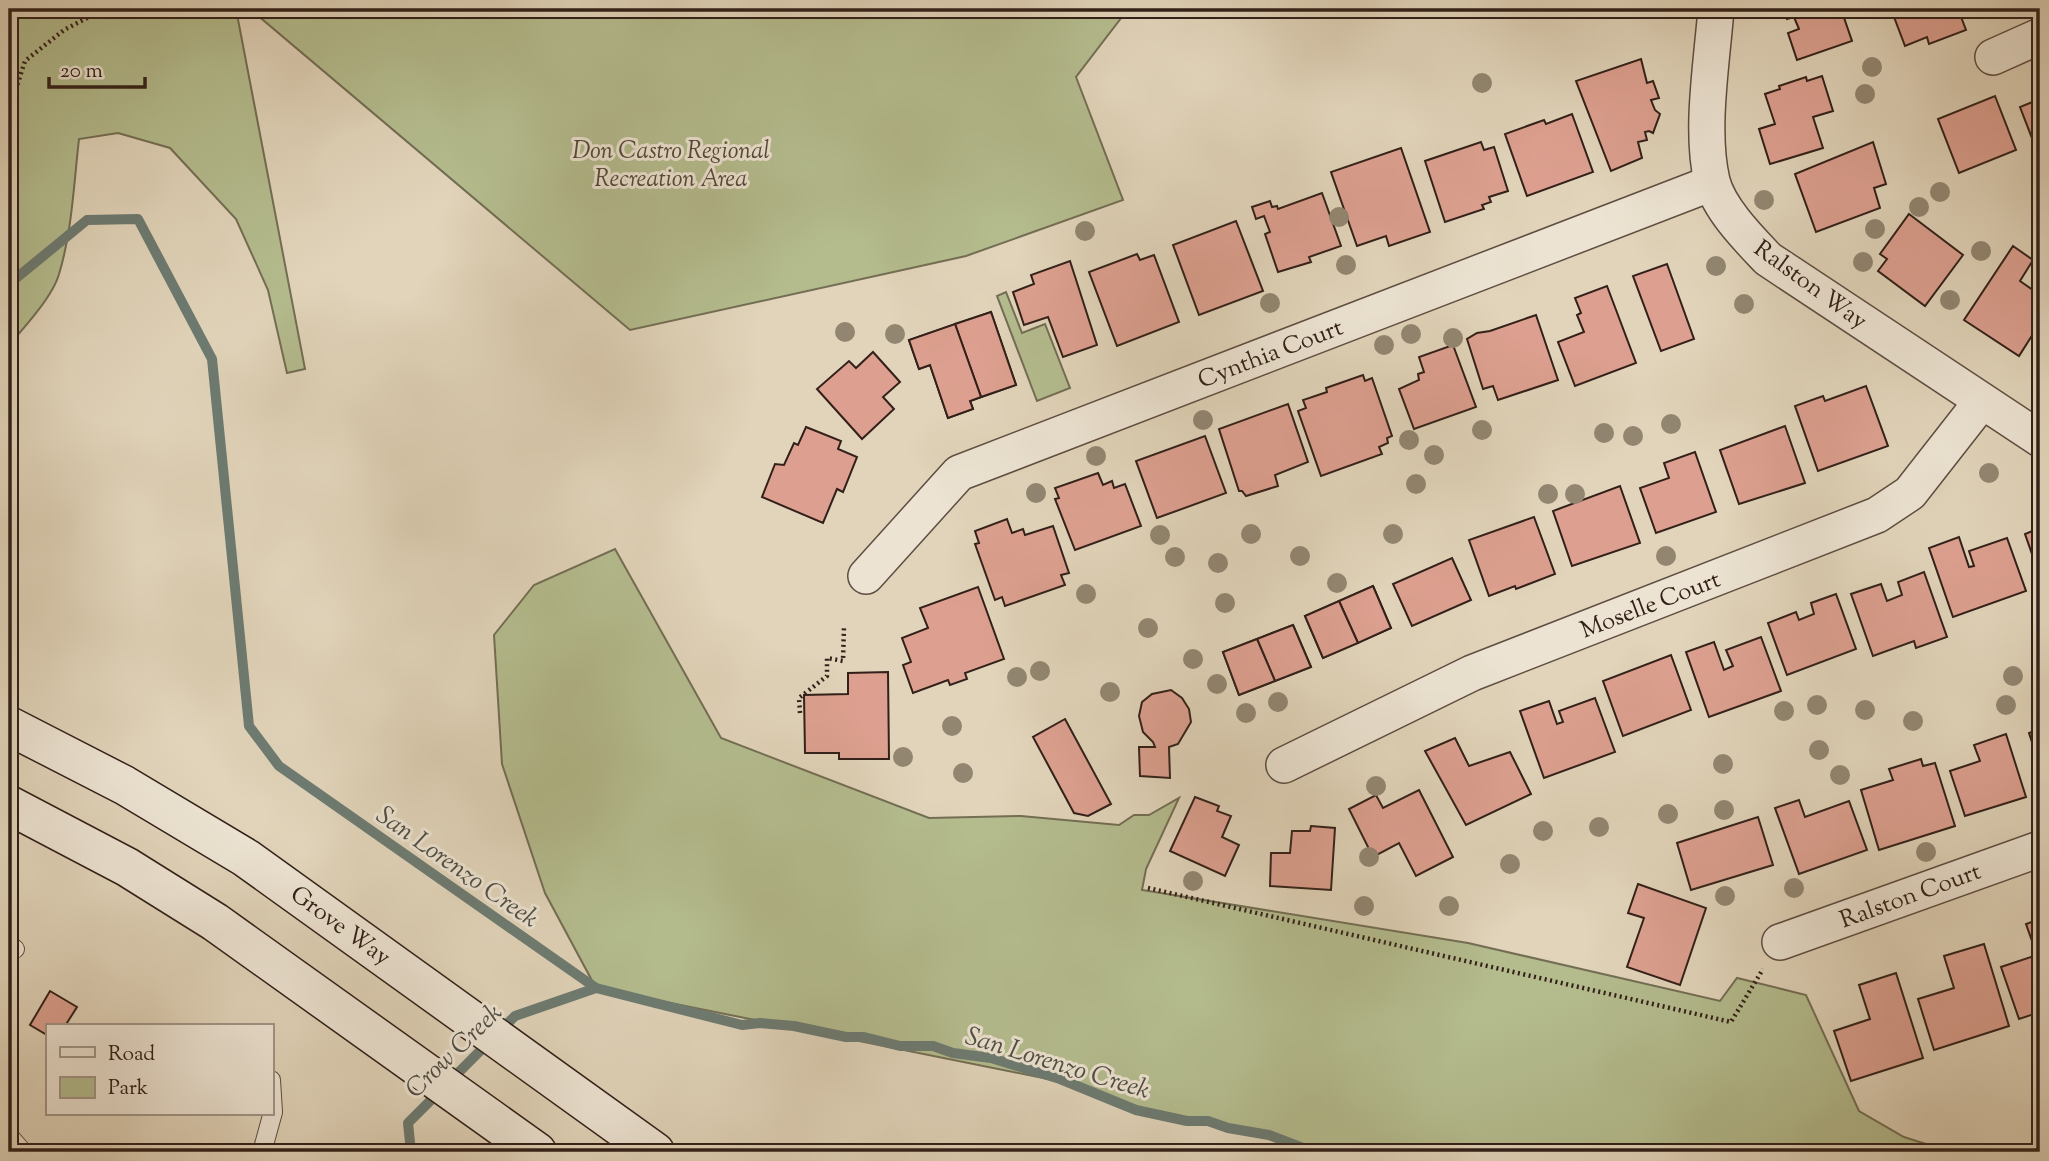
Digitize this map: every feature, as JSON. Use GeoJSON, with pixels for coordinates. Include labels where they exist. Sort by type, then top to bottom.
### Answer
{"type":"FeatureCollection","features":[{"type":"Feature","properties":{"kind":"main road","name":"Grove Way"},"geometry":{"type":"LineString","coordinates":[[9,726],[103,773],[210,835],[334,919],[655,1152]]}},
{"type":"Feature","properties":{"kind":"main road"},"geometry":{"type":"LineString","coordinates":[[9,805],[127,867],[194,908],[537,1152]]}},
{"type":"Feature","properties":{"kind":"street","name":"Ralston Way"},"geometry":{"type":"LineString","coordinates":[[1716,9],[1707,132],[1712,183],[1735,224],[1768,259],[2040,439]]}},
{"type":"Feature","properties":{"kind":"street"},"geometry":{"type":"LineString","coordinates":[[1993,57],[2040,36]]}},
{"type":"Feature","properties":{"kind":"street","name":"Cynthia Court"},"geometry":{"type":"LineString","coordinates":[[866,576],[959,473],[1712,183]]}},
{"type":"Feature","properties":{"kind":"street","name":"Moselle Court"},"geometry":{"type":"LineString","coordinates":[[1284,765],[1472,673],[1877,515],[1910,493],[1982,401]]}},
{"type":"Feature","properties":{"kind":"street","name":"Ralston Court"},"geometry":{"type":"LineString","coordinates":[[1780,942],[2040,849]]}},
{"type":"Feature","properties":{"kind":"lane"},"geometry":{"type":"LineString","coordinates":[[262,1152],[272,1116]]}},
{"type":"Feature","properties":{"kind":"lane"},"geometry":{"type":"LineString","coordinates":[[9,1136],[23,1152]]}},
{"type":"Feature","properties":{"kind":"path"},"geometry":{"type":"LineString","coordinates":[[14,95],[25,61],[64,30],[104,9]]}},
{"type":"Feature","properties":{"kind":"path"},"geometry":{"type":"LineString","coordinates":[[800,713],[799,698],[827,676],[827,658],[844,661],[844,626]]}},
{"type":"Feature","properties":{"kind":"path"},"geometry":{"type":"LineString","coordinates":[[1148,888],[1731,1022],[1780,942]]}},
{"type":"Feature","properties":{"kind":"green space"},"geometry":{"type":"Polygon","coordinates":[[[9,9],[236,9],[305,369],[287,373],[268,290],[236,219],[170,148],[118,133],[79,139],[70,224],[56,283],[30,321],[9,345],[9,9]]]}},
{"type":"Feature","properties":{"kind":"green space","name":"Don Castro Regional Recreation Area"},"geometry":{"type":"Polygon","coordinates":[[[250,9],[1128,9],[1076,77],[1123,200],[966,256],[630,330],[250,9]]]}},
{"type":"Feature","properties":{"kind":"green space"},"geometry":{"type":"Polygon","coordinates":[[[1006,292],[1022,333],[1045,324],[1070,388],[1037,401],[997,296],[1006,292]]]}},
{"type":"Feature","properties":{"kind":"green space"},"geometry":{"type":"Polygon","coordinates":[[[615,549],[721,738],[929,818],[1021,816],[1119,825],[1134,815],[1149,815],[1179,798],[1146,869],[1142,890],[1468,943],[1720,1001],[1737,978],[1806,995],[1859,1111],[1904,1137],[1951,1152],[1328,1152],[1208,1122],[1136,1111],[1073,1084],[596,988],[545,893],[502,764],[494,635],[534,585],[615,549]]]}},
{"type":"Feature","properties":{"kind":"building"},"geometry":{"type":"Polygon","coordinates":[[[1783,9],[1841,9],[1852,41],[1797,60],[1788,33],[1799,29],[1794,17],[1787,19],[1783,9]]]}},
{"type":"Feature","properties":{"kind":"building"},"geometry":{"type":"Polygon","coordinates":[[[1891,9],[1958,9],[1966,30],[1929,44],[1927,37],[1905,46],[1891,9]]]}},
{"type":"Feature","properties":{"kind":"building"},"geometry":{"type":"Polygon","coordinates":[[[1641,59],[1647,83],[1653,81],[1659,98],[1651,100],[1660,114],[1653,133],[1645,132],[1647,140],[1638,142],[1642,158],[1611,171],[1576,81],[1641,59]]]}},
{"type":"Feature","properties":{"kind":"building"},"geometry":{"type":"Polygon","coordinates":[[[1822,76],[1833,111],[1813,117],[1823,148],[1770,164],[1759,129],[1775,124],[1765,94],[1806,77],[1807,81],[1822,76]]]}},
{"type":"Feature","properties":{"kind":"building"},"geometry":{"type":"Polygon","coordinates":[[[1995,96],[2016,150],[1959,173],[1938,119],[1995,96]]]}},
{"type":"Feature","properties":{"kind":"building"},"geometry":{"type":"Polygon","coordinates":[[[2040,99],[2040,159],[2020,107],[2040,99]]]}},
{"type":"Feature","properties":{"kind":"building"},"geometry":{"type":"Polygon","coordinates":[[[1572,114],[1593,172],[1527,196],[1505,134],[1544,120],[1546,124],[1572,114]]]}},
{"type":"Feature","properties":{"kind":"building"},"geometry":{"type":"Polygon","coordinates":[[[1481,142],[1484,150],[1494,147],[1508,191],[1489,197],[1491,202],[1482,205],[1484,209],[1445,222],[1425,161],[1481,142]]]}},
{"type":"Feature","properties":{"kind":"building"},"geometry":{"type":"Polygon","coordinates":[[[1873,142],[1886,184],[1874,188],[1880,208],[1816,232],[1795,174],[1873,142]]]}},
{"type":"Feature","properties":{"kind":"building"},"geometry":{"type":"Polygon","coordinates":[[[1401,148],[1430,232],[1389,246],[1386,236],[1357,246],[1331,172],[1401,148]]]}},
{"type":"Feature","properties":{"kind":"building"},"geometry":{"type":"Polygon","coordinates":[[[1322,193],[1341,246],[1309,257],[1311,262],[1278,272],[1265,234],[1270,232],[1264,216],[1256,219],[1252,207],[1270,201],[1272,207],[1277,206],[1278,209],[1322,193]]]}},
{"type":"Feature","properties":{"kind":"building"},"geometry":{"type":"Polygon","coordinates":[[[1909,214],[1963,255],[1925,306],[1878,271],[1887,259],[1880,254],[1909,214]]]}},
{"type":"Feature","properties":{"kind":"building"},"geometry":{"type":"Polygon","coordinates":[[[1236,221],[1263,291],[1199,315],[1173,245],[1236,221]]]}},
{"type":"Feature","properties":{"kind":"building"},"geometry":{"type":"Polygon","coordinates":[[[2013,246],[2033,260],[2020,281],[2040,295],[2040,323],[2019,356],[1964,320],[2013,246]]]}},
{"type":"Feature","properties":{"kind":"building"},"geometry":{"type":"Polygon","coordinates":[[[1137,254],[1140,260],[1154,255],[1179,322],[1117,346],[1089,272],[1137,254]]]}},
{"type":"Feature","properties":{"kind":"building"},"geometry":{"type":"Polygon","coordinates":[[[1070,261],[1097,345],[1063,357],[1048,317],[1024,325],[1013,292],[1034,284],[1031,275],[1070,261]]]}},
{"type":"Feature","properties":{"kind":"building"},"geometry":{"type":"Polygon","coordinates":[[[1667,264],[1694,339],[1661,351],[1633,276],[1667,264]]]}},
{"type":"Feature","properties":{"kind":"building"},"geometry":{"type":"Polygon","coordinates":[[[1607,286],[1636,363],[1575,386],[1558,342],[1584,332],[1577,315],[1581,313],[1575,298],[1607,286]]]}},
{"type":"Feature","properties":{"kind":"building"},"geometry":{"type":"Polygon","coordinates":[[[991,312],[1016,385],[970,401],[973,409],[948,418],[930,365],[919,369],[909,340],[991,312]]]}},
{"type":"Feature","properties":{"kind":"building"},"geometry":{"type":"Polygon","coordinates":[[[991,312],[1016,385],[981,397],[955,324],[991,312]]]}},
{"type":"Feature","properties":{"kind":"building"},"geometry":{"type":"Polygon","coordinates":[[[1536,315],[1558,380],[1498,400],[1493,386],[1483,389],[1467,339],[1477,333],[1536,315]]]}},
{"type":"Feature","properties":{"kind":"building"},"geometry":{"type":"Polygon","coordinates":[[[955,324],[981,397],[970,401],[973,409],[948,418],[930,365],[919,369],[909,340],[955,324]]]}},
{"type":"Feature","properties":{"kind":"building"},"geometry":{"type":"Polygon","coordinates":[[[1453,345],[1476,407],[1414,429],[1399,389],[1419,380],[1418,374],[1424,372],[1419,357],[1453,345]]]}},
{"type":"Feature","properties":{"kind":"building"},"geometry":{"type":"Polygon","coordinates":[[[873,352],[900,382],[883,397],[894,409],[862,439],[817,389],[849,361],[856,368],[873,352]]]}},
{"type":"Feature","properties":{"kind":"building"},"geometry":{"type":"Polygon","coordinates":[[[1363,375],[1365,381],[1372,378],[1392,436],[1387,438],[1388,443],[1379,447],[1382,454],[1321,476],[1298,411],[1306,408],[1303,400],[1327,392],[1326,388],[1363,375]]]}},
{"type":"Feature","properties":{"kind":"building"},"geometry":{"type":"Polygon","coordinates":[[[1866,386],[1888,446],[1818,471],[1795,406],[1823,396],[1825,401],[1866,386]]]}},
{"type":"Feature","properties":{"kind":"building"},"geometry":{"type":"Polygon","coordinates":[[[1288,404],[1308,462],[1275,475],[1278,486],[1246,496],[1239,491],[1219,429],[1288,404]]]}},
{"type":"Feature","properties":{"kind":"building"},"geometry":{"type":"Polygon","coordinates":[[[1785,426],[1805,483],[1739,504],[1720,450],[1785,426]]]}},
{"type":"Feature","properties":{"kind":"building"},"geometry":{"type":"Polygon","coordinates":[[[806,427],[841,441],[838,449],[857,457],[843,492],[837,489],[823,523],[762,497],[775,464],[784,465],[794,443],[798,445],[806,427]]]}},
{"type":"Feature","properties":{"kind":"building"},"geometry":{"type":"Polygon","coordinates":[[[1205,436],[1226,493],[1157,518],[1136,461],[1205,436]]]}},
{"type":"Feature","properties":{"kind":"building"},"geometry":{"type":"Polygon","coordinates":[[[1695,452],[1716,512],[1656,533],[1640,488],[1669,478],[1664,463],[1695,452]]]}},
{"type":"Feature","properties":{"kind":"building"},"geometry":{"type":"Polygon","coordinates":[[[1098,473],[1103,485],[1112,481],[1114,488],[1125,484],[1141,526],[1075,550],[1055,499],[1059,498],[1055,488],[1098,473]]]}},
{"type":"Feature","properties":{"kind":"building"},"geometry":{"type":"Polygon","coordinates":[[[1620,486],[1640,543],[1572,566],[1553,511],[1620,486]]]}},
{"type":"Feature","properties":{"kind":"building"},"geometry":{"type":"Polygon","coordinates":[[[1534,517],[1555,574],[1489,596],[1469,540],[1534,517]]]}},
{"type":"Feature","properties":{"kind":"building"},"geometry":{"type":"Polygon","coordinates":[[[1007,519],[1012,533],[1023,529],[1025,535],[1053,526],[1069,573],[1061,575],[1065,585],[1005,606],[1002,597],[995,600],[975,544],[979,543],[975,531],[1007,519]]]}},
{"type":"Feature","properties":{"kind":"building"},"geometry":{"type":"Polygon","coordinates":[[[2040,528],[2040,577],[2025,534],[2040,528]]]}},
{"type":"Feature","properties":{"kind":"building"},"geometry":{"type":"Polygon","coordinates":[[[1959,537],[1969,567],[1974,566],[1969,551],[2007,538],[2026,591],[1953,617],[1929,548],[1959,537]]]}},
{"type":"Feature","properties":{"kind":"building"},"geometry":{"type":"Polygon","coordinates":[[[1452,558],[1471,600],[1412,626],[1393,584],[1452,558]]]}},
{"type":"Feature","properties":{"kind":"building"},"geometry":{"type":"Polygon","coordinates":[[[1924,572],[1947,637],[1916,648],[1914,641],[1873,656],[1851,594],[1881,584],[1887,601],[1902,595],[1898,582],[1924,572]]]}},
{"type":"Feature","properties":{"kind":"building"},"geometry":{"type":"Polygon","coordinates":[[[1373,586],[1391,628],[1323,658],[1305,616],[1373,586]]]}},
{"type":"Feature","properties":{"kind":"building"},"geometry":{"type":"Polygon","coordinates":[[[1373,586],[1391,628],[1358,643],[1339,601],[1373,586]]]}},
{"type":"Feature","properties":{"kind":"building"},"geometry":{"type":"Polygon","coordinates":[[[978,587],[1004,659],[965,673],[967,679],[950,685],[948,680],[913,693],[903,665],[911,662],[902,638],[928,628],[920,608],[978,587]]]}},
{"type":"Feature","properties":{"kind":"building"},"geometry":{"type":"Polygon","coordinates":[[[1836,594],[1856,649],[1787,675],[1768,623],[1796,612],[1799,620],[1814,614],[1811,603],[1836,594]]]}},
{"type":"Feature","properties":{"kind":"building"},"geometry":{"type":"Polygon","coordinates":[[[1339,601],[1358,643],[1323,658],[1305,616],[1339,601]]]}},
{"type":"Feature","properties":{"kind":"building"},"geometry":{"type":"Polygon","coordinates":[[[1293,625],[1311,667],[1239,695],[1223,652],[1293,625]]]}},
{"type":"Feature","properties":{"kind":"building"},"geometry":{"type":"Polygon","coordinates":[[[1293,625],[1311,667],[1275,681],[1257,639],[1293,625]]]}},
{"type":"Feature","properties":{"kind":"building"},"geometry":{"type":"Polygon","coordinates":[[[1761,637],[1781,691],[1709,717],[1686,652],[1714,642],[1724,670],[1733,666],[1726,650],[1761,637]]]}},
{"type":"Feature","properties":{"kind":"building"},"geometry":{"type":"Polygon","coordinates":[[[1257,639],[1275,681],[1239,695],[1223,652],[1257,639]]]}},
{"type":"Feature","properties":{"kind":"building"},"geometry":{"type":"Polygon","coordinates":[[[1671,655],[1691,710],[1623,736],[1603,681],[1671,655]]]}},
{"type":"Feature","properties":{"kind":"building"},"geometry":{"type":"Polygon","coordinates":[[[888,672],[889,759],[839,759],[839,753],[805,753],[804,695],[848,694],[848,673],[888,672]]]}},
{"type":"Feature","properties":{"kind":"building"},"geometry":{"type":"Polygon","coordinates":[[[1171,690],[1182,698],[1189,709],[1191,722],[1178,744],[1169,747],[1170,778],[1140,776],[1139,747],[1155,747],[1143,732],[1139,716],[1142,702],[1152,694],[1171,690]]]}},
{"type":"Feature","properties":{"kind":"building"},"geometry":{"type":"Polygon","coordinates":[[[1595,698],[1615,752],[1544,778],[1520,711],[1549,701],[1557,724],[1563,722],[1559,711],[1595,698]]]}},
{"type":"Feature","properties":{"kind":"building"},"geometry":{"type":"Polygon","coordinates":[[[1065,719],[1111,804],[1088,816],[1074,813],[1033,737],[1065,719]]]}},
{"type":"Feature","properties":{"kind":"building"},"geometry":{"type":"Polygon","coordinates":[[[2040,729],[2040,766],[2029,733],[2040,729]]]}},
{"type":"Feature","properties":{"kind":"building"},"geometry":{"type":"Polygon","coordinates":[[[2006,734],[2026,797],[1965,816],[1950,771],[1980,761],[1974,745],[2006,734]]]}},
{"type":"Feature","properties":{"kind":"building"},"geometry":{"type":"Polygon","coordinates":[[[1455,738],[1469,766],[1510,752],[1531,794],[1466,825],[1425,751],[1455,738]]]}},
{"type":"Feature","properties":{"kind":"building"},"geometry":{"type":"Polygon","coordinates":[[[1921,759],[1923,766],[1935,763],[1955,826],[1879,850],[1861,790],[1893,780],[1889,769],[1921,759]]]}},
{"type":"Feature","properties":{"kind":"building"},"geometry":{"type":"Polygon","coordinates":[[[1419,790],[1453,857],[1416,876],[1399,843],[1373,857],[1349,809],[1376,795],[1383,808],[1419,790]]]}},
{"type":"Feature","properties":{"kind":"building"},"geometry":{"type":"Polygon","coordinates":[[[1195,797],[1219,806],[1217,811],[1231,816],[1222,837],[1239,845],[1225,876],[1170,851],[1195,797]]]}},
{"type":"Feature","properties":{"kind":"building"},"geometry":{"type":"Polygon","coordinates":[[[1799,800],[1805,817],[1849,801],[1867,850],[1799,874],[1775,808],[1799,800]]]}},
{"type":"Feature","properties":{"kind":"building"},"geometry":{"type":"Polygon","coordinates":[[[1758,817],[1773,865],[1691,890],[1677,843],[1758,817]]]}},
{"type":"Feature","properties":{"kind":"building"},"geometry":{"type":"Polygon","coordinates":[[[1311,826],[1335,828],[1331,890],[1270,886],[1271,853],[1290,853],[1292,831],[1310,831],[1311,826]]]}},
{"type":"Feature","properties":{"kind":"building"},"geometry":{"type":"Polygon","coordinates":[[[1638,884],[1706,908],[1680,985],[1627,967],[1644,918],[1628,913],[1638,884]]]}},
{"type":"Feature","properties":{"kind":"building"},"geometry":{"type":"Polygon","coordinates":[[[2040,919],[2040,1012],[2019,1019],[2001,967],[2037,955],[2026,924],[2040,919]]]}},
{"type":"Feature","properties":{"kind":"building"},"geometry":{"type":"Polygon","coordinates":[[[1984,944],[2009,1026],[1934,1050],[1918,999],[1954,988],[1944,956],[1984,944]]]}},
{"type":"Feature","properties":{"kind":"building"},"geometry":{"type":"Polygon","coordinates":[[[1896,973],[1923,1058],[1851,1081],[1834,1031],[1870,1019],[1859,985],[1896,973]]]}},
{"type":"Feature","properties":{"kind":"building"},"geometry":{"type":"Polygon","coordinates":[[[50,991],[77,1007],[66,1024],[46,1024],[46,1034],[30,1025],[50,991]]]}},
{"type":"Feature","properties":{"kind":"waterway","name":"San Lorenzo Creek"},"geometry":{"type":"LineString","coordinates":[[9,284],[87,220],[138,219],[212,359],[249,726],[279,766],[596,988],[742,1025],[760,1023],[794,1026],[846,1037],[864,1037],[900,1046],[933,1046],[953,1053],[991,1058],[1060,1079],[1136,1110],[1187,1121],[1208,1121],[1325,1152]]}},
{"type":"Feature","properties":{"kind":"waterway","name":"Crow Creek"},"geometry":{"type":"LineString","coordinates":[[499,1032],[515,1016],[596,988]]}},
{"type":"Feature","properties":{"kind":"waterway","name":"Crow Creek"},"geometry":{"type":"LineString","coordinates":[[449,1082],[488,1043]]}},
{"type":"Feature","properties":{"kind":"waterway","name":"Crow Creek"},"geometry":{"type":"LineString","coordinates":[[411,1152],[408,1123],[439,1092]]}}]}
